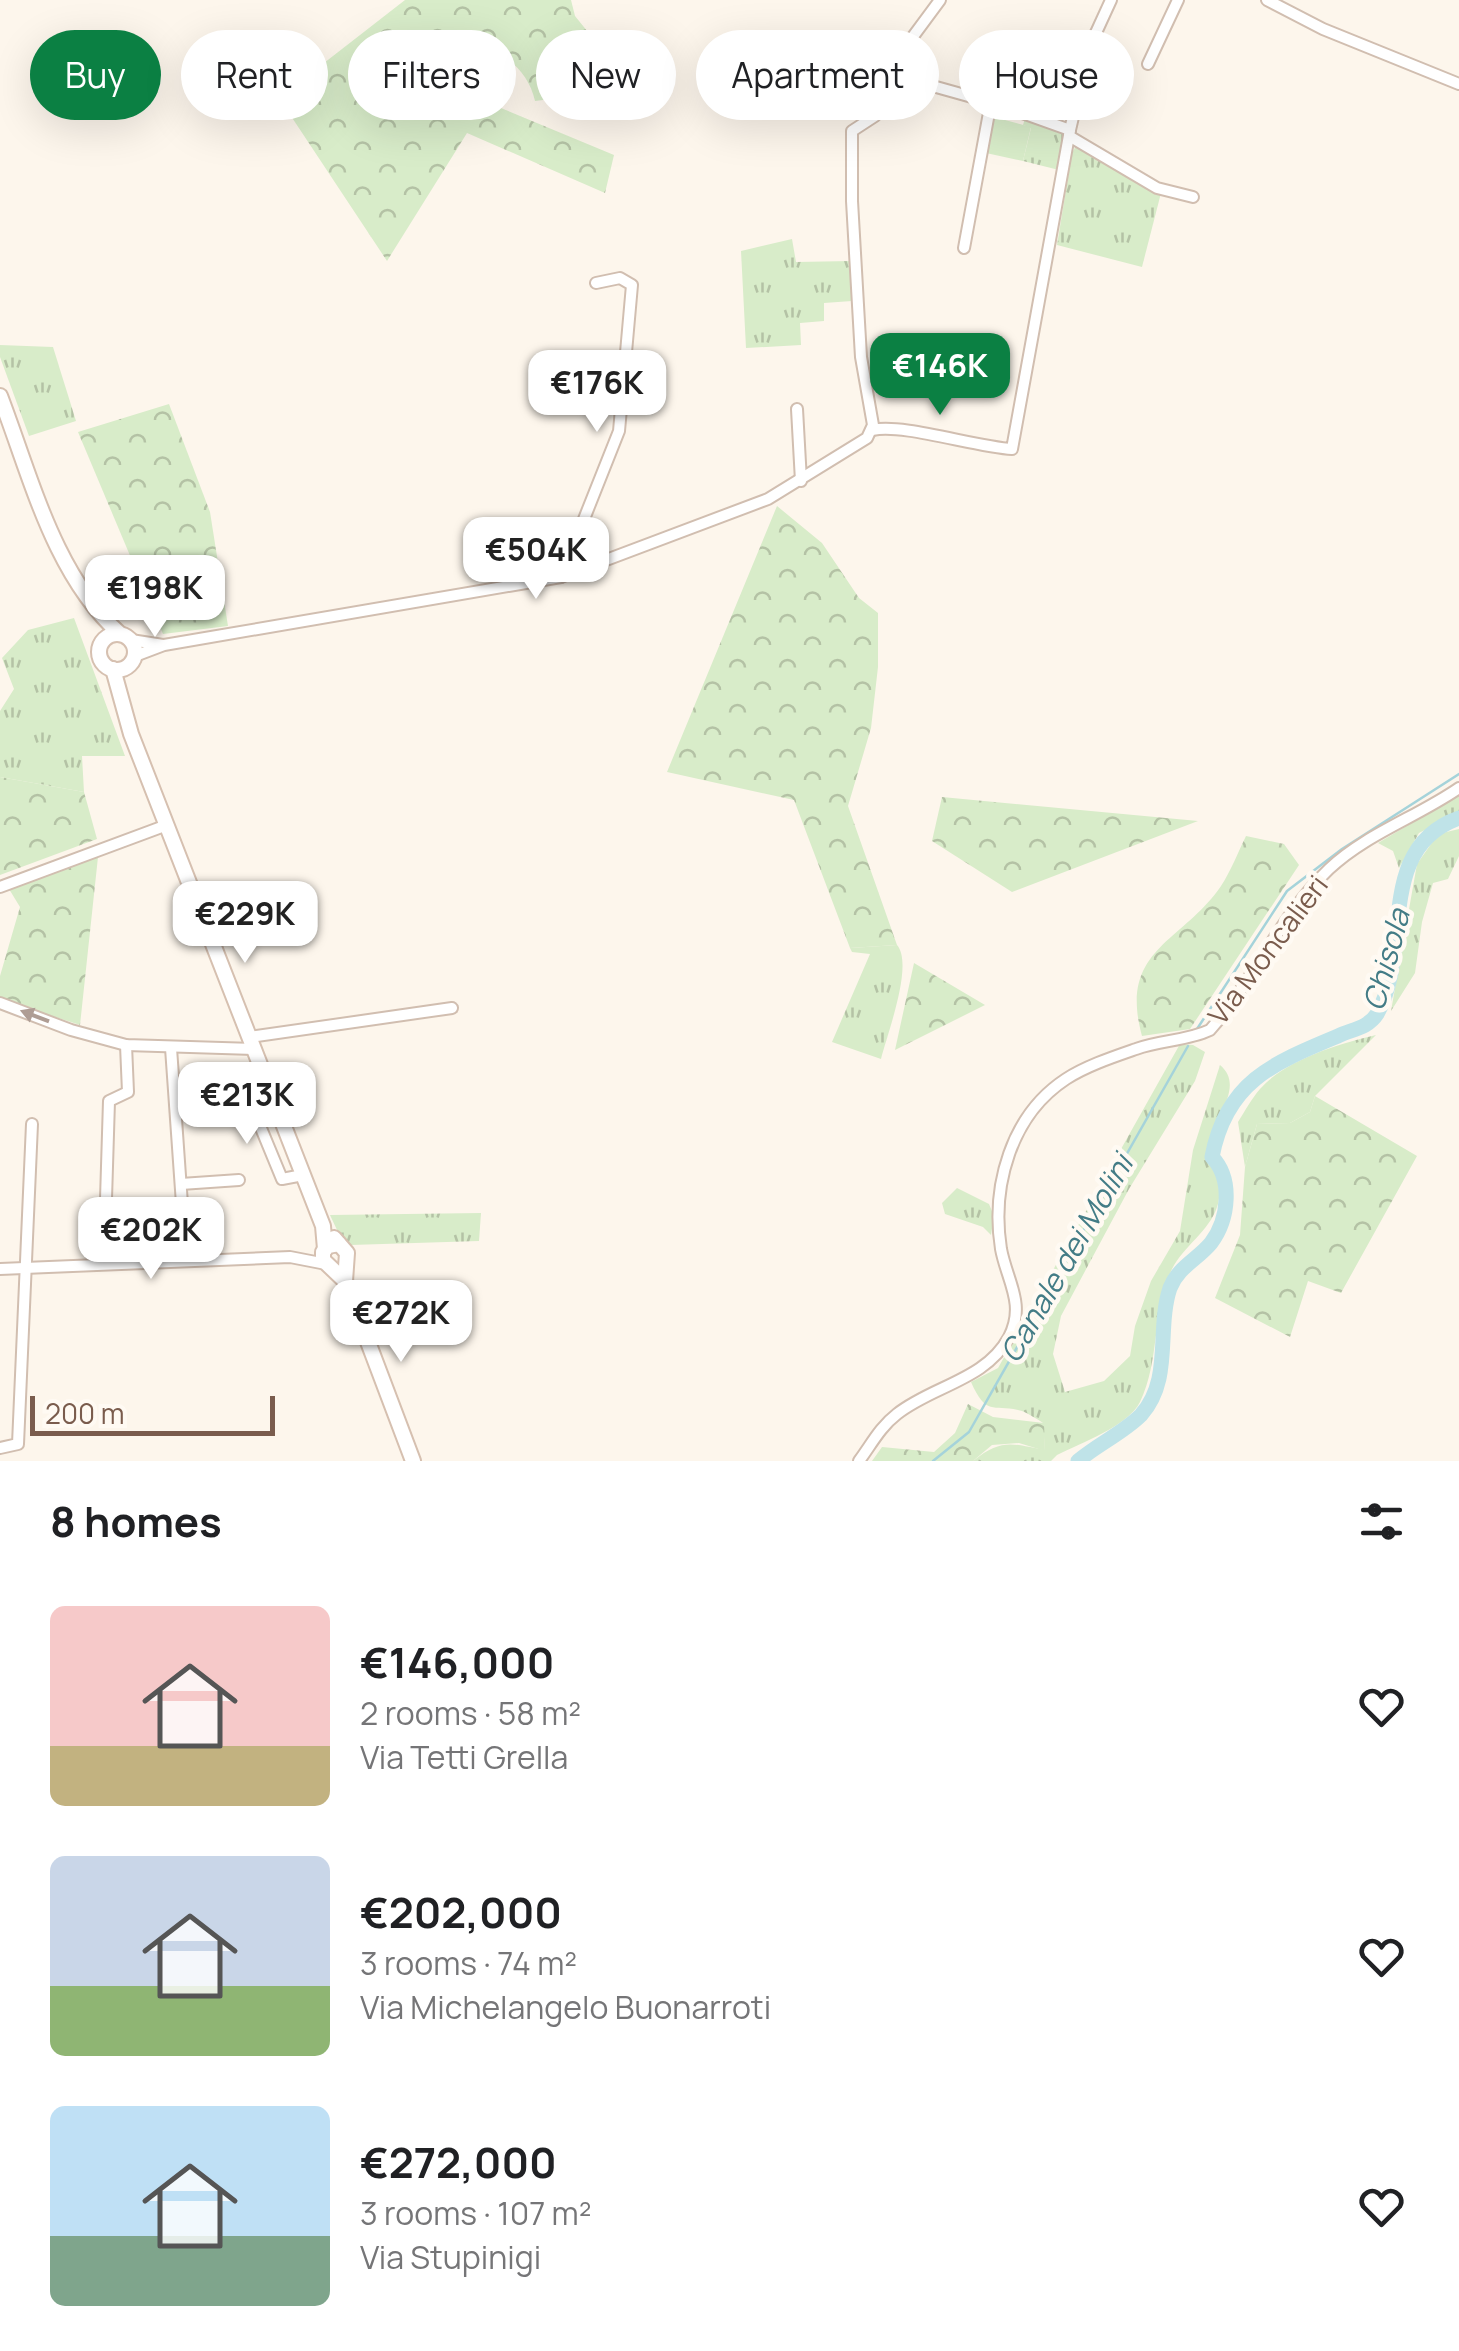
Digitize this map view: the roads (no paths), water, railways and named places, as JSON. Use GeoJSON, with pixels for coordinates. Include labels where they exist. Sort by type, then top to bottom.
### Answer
{"type":"FeatureCollection","features":[{"type":"Feature","properties":{"kind":"street"},"geometry":{"type":"LineString","coordinates":[[918,30],[940,0]]}},
{"type":"Feature","properties":{"kind":"street"},"geometry":{"type":"LineString","coordinates":[[872,430],[896,429],[984,448],[1012,449],[1070,133],[1089,48],[1111,0]]}},
{"type":"Feature","properties":{"kind":"street"},"geometry":{"type":"LineString","coordinates":[[1148,64],[1178,0]]}},
{"type":"Feature","properties":{"kind":"street"},"geometry":{"type":"LineString","coordinates":[[1267,0],[1323,30],[1459,84]]}},
{"type":"Feature","properties":{"kind":"street"},"geometry":{"type":"LineString","coordinates":[[113,669],[164,645],[561,577],[758,503],[802,481],[867,438],[872,430],[861,357],[852,136],[854,129],[868,120]]}},
{"type":"Feature","properties":{"kind":"street"},"geometry":{"type":"LineString","coordinates":[[964,248],[990,120]]}},
{"type":"Feature","properties":{"kind":"street"},"geometry":{"type":"LineString","coordinates":[[1037,120],[1070,133],[1157,188],[1193,197]]}},
{"type":"Feature","properties":{"kind":"street"},"geometry":{"type":"LineString","coordinates":[[561,577],[619,431],[632,285],[620,278],[596,284]]}},
{"type":"Feature","properties":{"kind":"street"},"geometry":{"type":"LineString","coordinates":[[0,396],[66,566],[90,604],[100,632],[100,657],[113,669],[126,720],[414,1461]]}},
{"type":"Feature","properties":{"kind":"street"},"geometry":{"type":"LineString","coordinates":[[797,410],[802,481]]}},
{"type":"Feature","properties":{"kind":"street"},"geometry":{"type":"LineString","coordinates":[[90,604],[126,637],[132,660],[125,694],[126,720]]}},
{"type":"Feature","properties":{"kind":"street"},"geometry":{"type":"LineString","coordinates":[[101,645],[109,636],[164,645]]}},
{"type":"Feature","properties":{"kind":"street","name":"Via Moncalieri"},"geometry":{"type":"LineString","coordinates":[[858,1461],[883,1426],[900,1411],[986,1364],[1009,1337],[1017,1299],[998,1232],[1001,1179],[1016,1137],[1046,1094],[1068,1078],[1136,1048],[1210,1030],[1290,914],[1330,868],[1365,842],[1459,788]]}},
{"type":"Feature","properties":{"kind":"street"},"geometry":{"type":"LineString","coordinates":[[0,887],[167,825]]}},
{"type":"Feature","properties":{"kind":"street"},"geometry":{"type":"LineString","coordinates":[[0,1003],[70,1030],[126,1045],[171,1048],[252,1043],[452,1008]]}},
{"type":"Feature","properties":{"kind":"street"},"geometry":{"type":"LineString","coordinates":[[104,1264],[108,1102],[128,1092],[126,1045]]}},
{"type":"Feature","properties":{"kind":"street"},"geometry":{"type":"LineString","coordinates":[[171,1048],[186,1261]]}},
{"type":"Feature","properties":{"kind":"street"},"geometry":{"type":"LineString","coordinates":[[270,1090],[252,1104],[282,1179],[302,1175]]}},
{"type":"Feature","properties":{"kind":"street"},"geometry":{"type":"LineString","coordinates":[[0,1448],[18,1444],[32,1124]]}},
{"type":"Feature","properties":{"kind":"street"},"geometry":{"type":"LineString","coordinates":[[181,1184],[239,1180]]}},
{"type":"Feature","properties":{"kind":"street"},"geometry":{"type":"LineString","coordinates":[[0,1269],[332,1256]]}},
{"type":"Feature","properties":{"kind":"waterway","name":"Canale dei Molini"},"geometry":{"type":"LineString","coordinates":[[1197,1029],[1287,891],[1342,849],[1459,774]]}},
{"type":"Feature","properties":{"kind":"waterway","name":"Chisola"},"geometry":{"type":"LineString","coordinates":[[1078,1461],[1134,1421],[1151,1401],[1161,1370],[1170,1288],[1183,1269],[1211,1243],[1222,1223],[1226,1188],[1212,1157],[1228,1110],[1256,1078],[1273,1066],[1360,1028],[1377,1014],[1387,989],[1405,877],[1415,852],[1433,832],[1459,818]]}},
{"type":"Feature","properties":{"kind":"waterway","name":"Canale dei Molini"},"geometry":{"type":"LineString","coordinates":[[933,1461],[969,1432],[1188,1046]]}}]}
